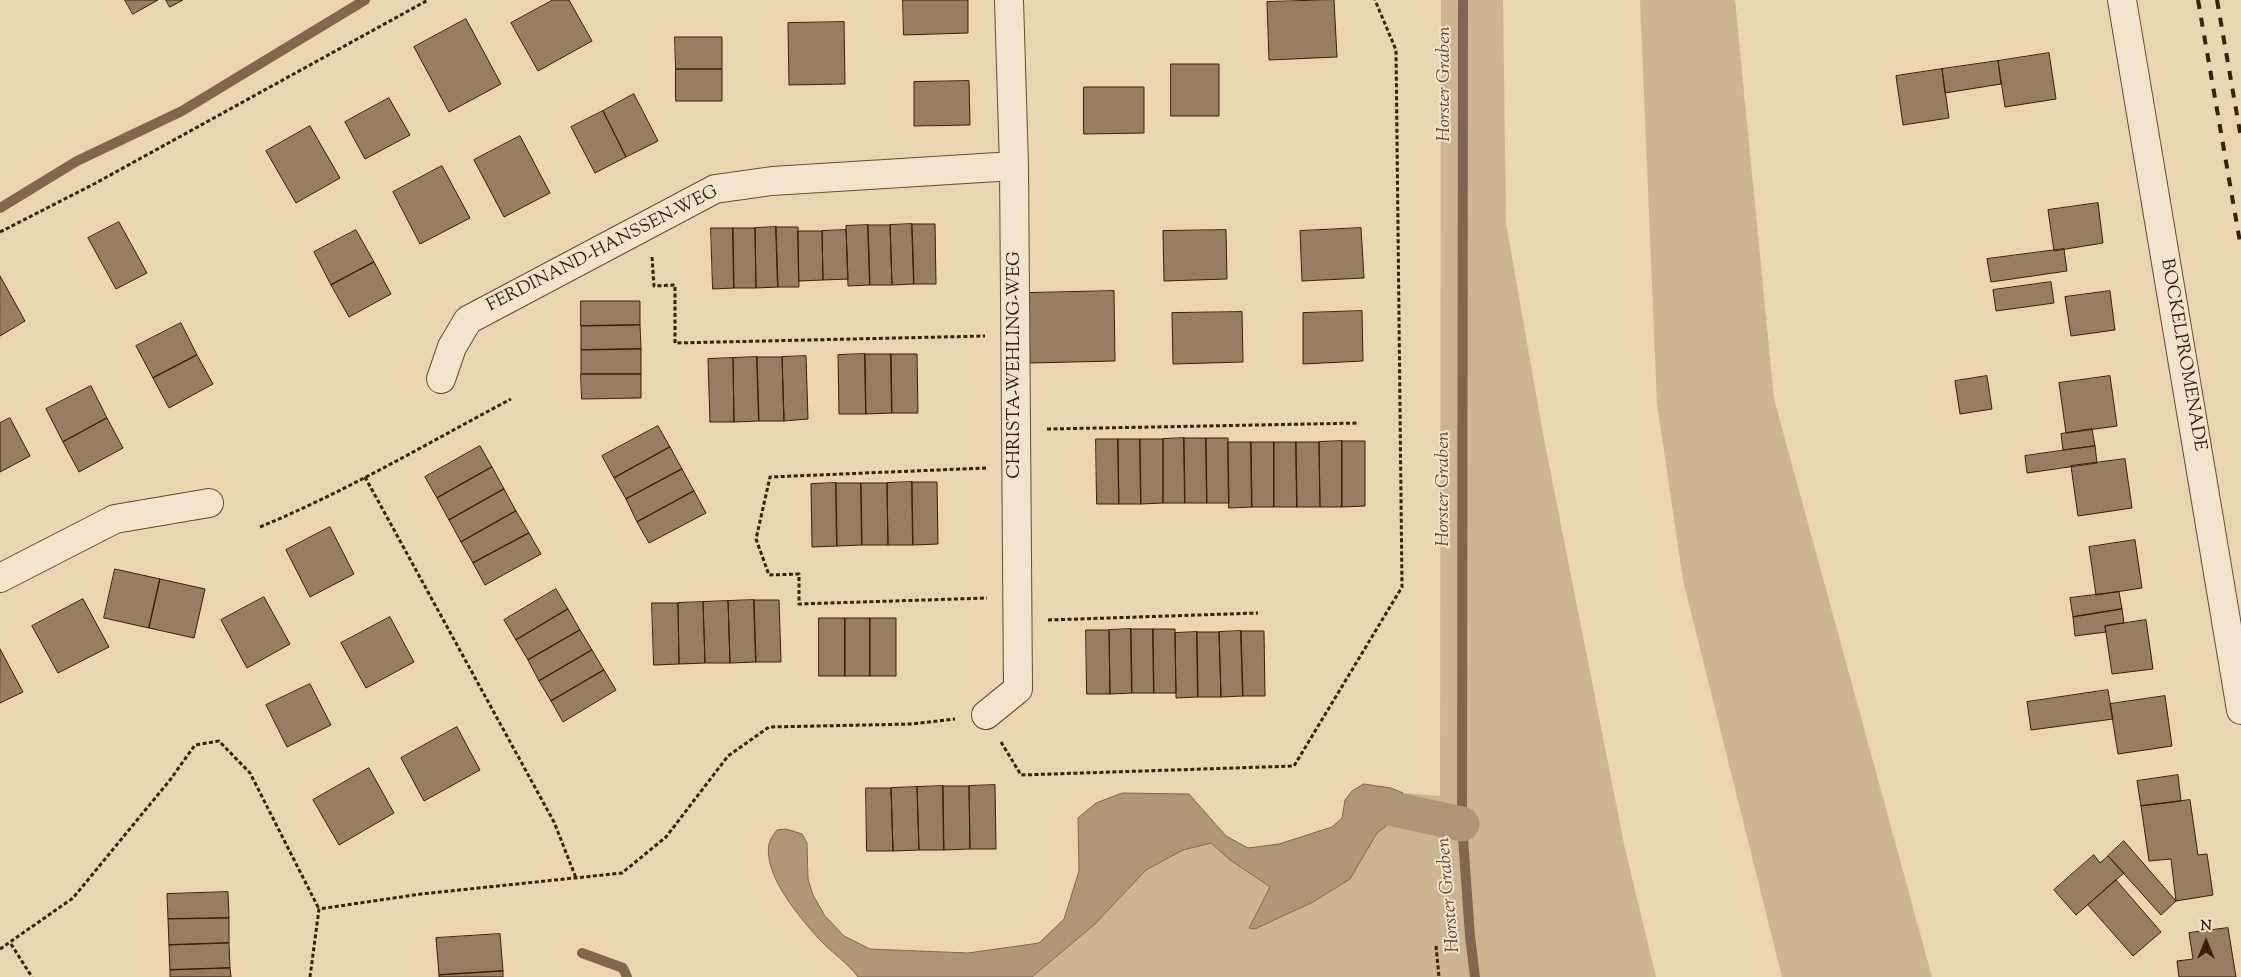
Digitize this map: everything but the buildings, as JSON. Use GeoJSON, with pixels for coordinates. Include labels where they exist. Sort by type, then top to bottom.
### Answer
{"type":"FeatureCollection","features":[{"type":"Feature","properties":{"kind":"street","name":"CHRISTA-WEHLING-WEG"},"geometry":{"type":"LineString","coordinates":[[986,715],[1018,689],[1014,166],[1008,0]]}},
{"type":"Feature","properties":{"kind":"street","name":"BOCKELPROMENADE"},"geometry":{"type":"LineString","coordinates":[[2122,0],[2241,710]]}},
{"type":"Feature","properties":{"kind":"street","name":"FERDINAND-HANSSEN-WEG"},"geometry":{"type":"LineString","coordinates":[[441,380],[452,347],[468,320],[715,189],[772,181],[1014,166]]}},
{"type":"Feature","properties":{"kind":"street"},"geometry":{"type":"LineString","coordinates":[[0,578],[115,519],[209,503]]}},
{"type":"Feature","properties":{"kind":"path"},"geometry":{"type":"LineString","coordinates":[[0,232],[94,184],[428,0]]}},
{"type":"Feature","properties":{"kind":"path"},"geometry":{"type":"LineString","coordinates":[[319,909],[421,894],[622,873],[666,837],[728,756],[769,726],[912,724],[986,715],[1021,775],[1294,766],[1402,587],[1396,50],[1375,0]]}},
{"type":"Feature","properties":{"kind":"path"},"geometry":{"type":"LineString","coordinates":[[650,223],[654,286],[675,285],[675,343],[1016,336]]}},
{"type":"Feature","properties":{"kind":"path"},"geometry":{"type":"LineString","coordinates":[[260,527],[300,510],[365,477],[511,399]]}},
{"type":"Feature","properties":{"kind":"path"},"geometry":{"type":"LineString","coordinates":[[1016,429],[1359,423]]}},
{"type":"Feature","properties":{"kind":"path"},"geometry":{"type":"LineString","coordinates":[[1016,467],[770,477],[756,539],[769,575],[799,574],[799,604],[1258,613]]}},
{"type":"Feature","properties":{"kind":"path"},"geometry":{"type":"LineString","coordinates":[[365,477],[554,822],[576,878]]}},
{"type":"Feature","properties":{"kind":"path"},"geometry":{"type":"LineString","coordinates":[[0,950],[73,898],[170,780],[195,745],[219,741],[250,773],[319,909],[310,977]]}},
{"type":"Feature","properties":{"kind":"path"},"geometry":{"type":"LineString","coordinates":[[11,944],[32,977]]}},
{"type":"Feature","properties":{"kind":"path"},"geometry":{"type":"LineString","coordinates":[[1436,946],[1439,977]]}},
{"type":"Feature","properties":{"kind":"shaded area"},"geometry":{"type":"Polygon","coordinates":[[[1441,0],[1503,0],[1506,223],[1543,434],[1625,849],[1656,977],[1032,977],[1095,924],[1146,870],[1183,850],[1211,843],[1230,860],[1270,888],[1258,909],[1274,921],[1313,902],[1350,879],[1377,833],[1385,827],[1403,793],[1440,796],[1441,0]]]}},
{"type":"Feature","properties":{"kind":"shaded area"},"geometry":{"type":"Polygon","coordinates":[[[1640,0],[1735,0],[1774,399],[1932,977],[1782,977],[1683,580],[1657,404],[1640,0]]]}},
{"type":"Feature","properties":{"kind":"shaded area"},"geometry":{"type":"Polygon","coordinates":[[[1364,784],[1391,788],[1403,793],[1385,827],[1377,833],[1350,879],[1313,902],[1255,929],[1249,928],[1270,887],[1230,860],[1211,843],[1183,850],[1146,870],[1095,924],[1032,977],[858,977],[820,940],[793,908],[777,882],[769,856],[769,844],[777,830],[786,829],[802,834],[807,843],[808,879],[813,895],[825,916],[844,936],[870,949],[968,953],[1039,943],[1064,919],[1079,871],[1078,818],[1096,803],[1122,793],[1189,794],[1226,836],[1248,848],[1279,844],[1332,827],[1342,818],[1345,800],[1352,791],[1364,784]]]}},
{"type":"Feature","properties":{"kind":"waterway"},"geometry":{"type":"LineString","coordinates":[[0,208],[77,161],[182,111],[365,0]]}},
{"type":"Feature","properties":{"kind":"waterway","name":"Horster Graben"},"geometry":{"type":"LineString","coordinates":[[1463,0],[1462,824],[1470,936],[1475,977]]}},
{"type":"Feature","properties":{"kind":"waterway"},"geometry":{"type":"LineString","coordinates":[[1393,809],[1462,824]]}},
{"type":"Feature","properties":{"kind":"waterway"},"geometry":{"type":"LineString","coordinates":[[582,953],[623,968],[627,977]]}},
{"type":"Feature","properties":{"kind":"railway"},"geometry":{"type":"LineString","coordinates":[[2198,0],[2241,248]]}},
{"type":"Feature","properties":{"kind":"railway"},"geometry":{"type":"LineString","coordinates":[[2217,0],[2241,138]]}}]}
